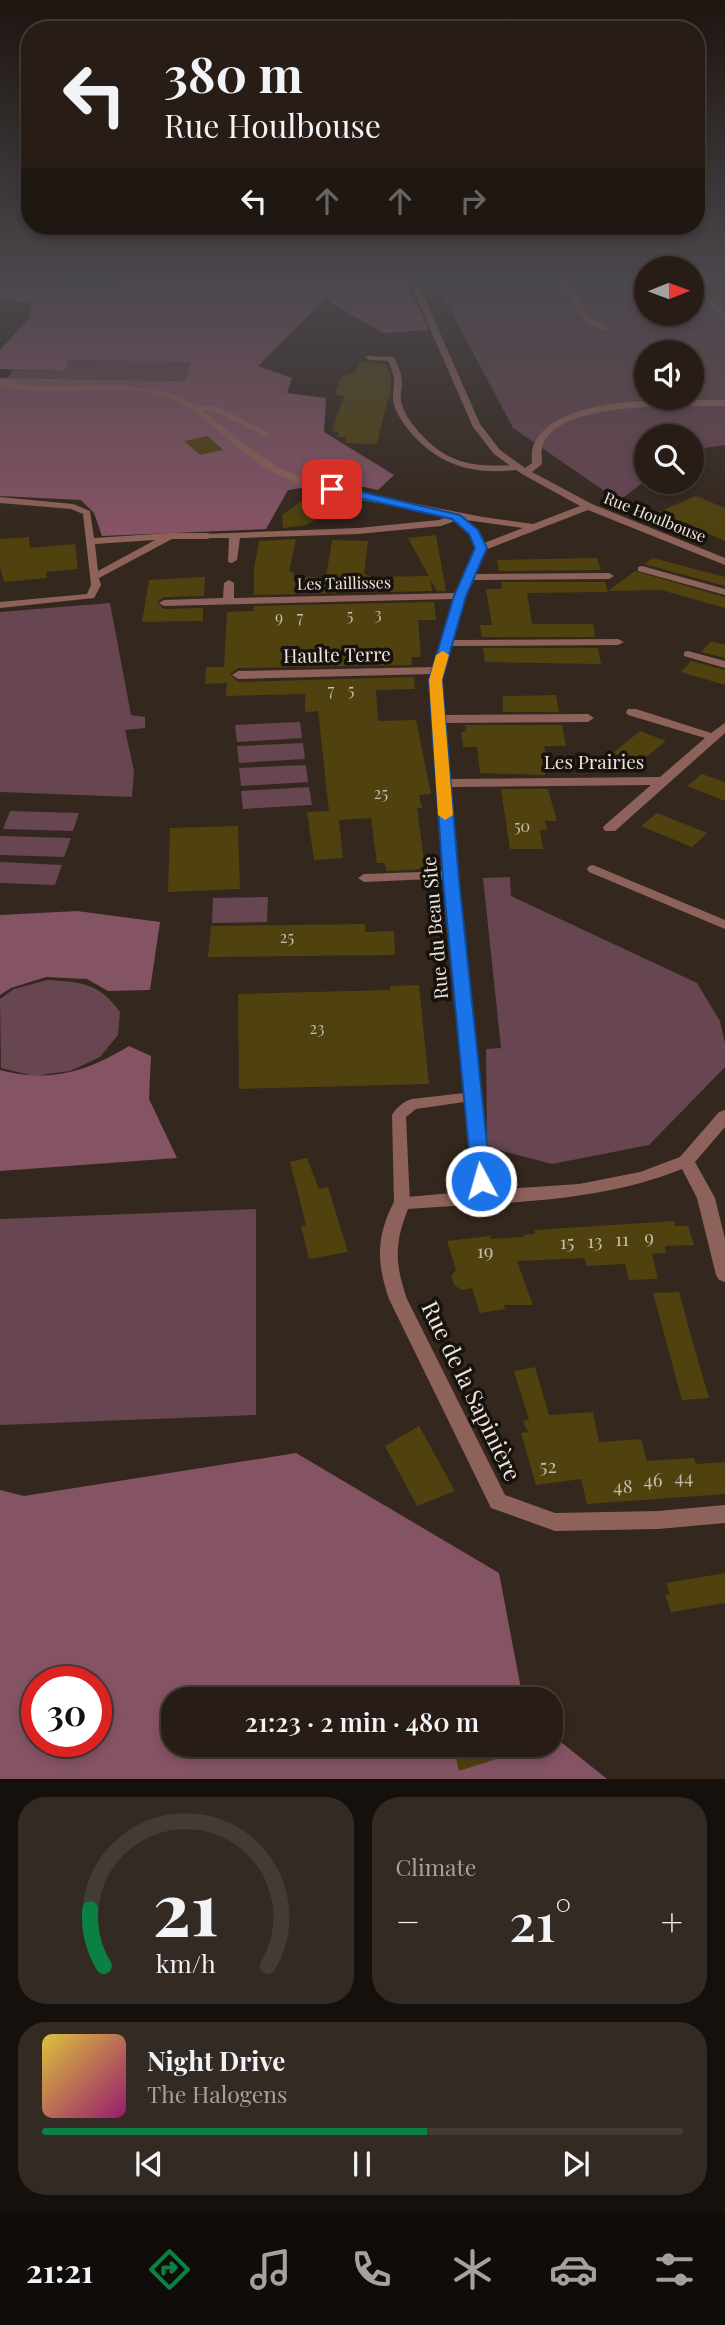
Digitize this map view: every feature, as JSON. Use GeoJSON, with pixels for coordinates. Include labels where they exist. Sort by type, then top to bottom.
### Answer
{"type":"FeatureCollection","features":[{"type":"Feature","properties":{"kind":"street"},"geometry":{"type":"LineString","coordinates":[[447,359],[476,425],[497,452],[521,470],[588,506]]}},
{"type":"Feature","properties":{"kind":"street","name":"Rue Houlbouse"},"geometry":{"type":"LineString","coordinates":[[0,382],[21,388],[144,388],[172,395],[196,408],[275,470],[332,489],[456,517],[497,525],[534,525]]}},
{"type":"Feature","properties":{"kind":"street"},"geometry":{"type":"LineString","coordinates":[[521,470],[537,464],[538,442],[558,421],[586,411],[725,403]]}},
{"type":"Feature","properties":{"kind":"street","name":"Rue Houlbouse"},"geometry":{"type":"LineString","coordinates":[[481,548],[588,506],[725,562]]}},
{"type":"Feature","properties":{"kind":"street"},"geometry":{"type":"LineString","coordinates":[[208,536],[358,531],[441,523],[456,517],[474,532],[481,548],[471,577],[609,576]]}},
{"type":"Feature","properties":{"kind":"street"},"geometry":{"type":"LineString","coordinates":[[232,560],[235,535]]}},
{"type":"Feature","properties":{"kind":"street"},"geometry":{"type":"LineString","coordinates":[[642,569],[725,592]]}},
{"type":"Feature","properties":{"kind":"street","name":"Rue du Beau Site"},"geometry":{"type":"LineString","coordinates":[[471,577],[460,596],[437,670],[437,719],[483,1198]]}},
{"type":"Feature","properties":{"kind":"street"},"geometry":{"type":"LineString","coordinates":[[228,601],[229,583]]}},
{"type":"Feature","properties":{"kind":"street","name":"Les Taillisses"},"geometry":{"type":"LineString","coordinates":[[164,603],[460,596]]}},
{"type":"Feature","properties":{"kind":"street"},"geometry":{"type":"LineString","coordinates":[[447,643],[618,642]]}},
{"type":"Feature","properties":{"kind":"street"},"geometry":{"type":"LineString","coordinates":[[688,654],[725,665]]}},
{"type":"Feature","properties":{"kind":"street","name":"Haulte Terre"},"geometry":{"type":"LineString","coordinates":[[238,675],[437,670]]}},
{"type":"Feature","properties":{"kind":"street"},"geometry":{"type":"LineString","coordinates":[[632,712],[712,737]]}},
{"type":"Feature","properties":{"kind":"street"},"geometry":{"type":"LineString","coordinates":[[437,719],[589,718]]}},
{"type":"Feature","properties":{"kind":"street","name":"Les Prairies"},"geometry":{"type":"LineString","coordinates":[[443,783],[666,781],[725,727]]}},
{"type":"Feature","properties":{"kind":"street"},"geometry":{"type":"LineString","coordinates":[[610,828],[666,781]]}},
{"type":"Feature","properties":{"kind":"street"},"geometry":{"type":"LineString","coordinates":[[402,1203],[579,1190],[643,1178],[686,1161],[725,1116]]}},
{"type":"Feature","properties":{"kind":"street"},"geometry":{"type":"LineString","coordinates":[[686,1161],[706,1198],[725,1275]]}},
{"type":"Feature","properties":{"kind":"street","name":"Rue de la Sapinière"},"geometry":{"type":"LineString","coordinates":[[402,1203],[390,1232],[386,1264],[398,1300],[498,1502],[555,1522],[658,1520],[725,1514]]}},
{"type":"Feature","properties":{"kind":"lane"},"geometry":{"type":"LineString","coordinates":[[391,359],[398,379],[398,408],[409,426],[440,457],[450,462],[489,469],[521,470]]}},
{"type":"Feature","properties":{"kind":"lane"},"geometry":{"type":"LineString","coordinates":[[196,408],[216,409],[267,434]]}},
{"type":"Feature","properties":{"kind":"lane"},"geometry":{"type":"LineString","coordinates":[[0,500],[73,507],[87,513],[96,585],[91,596],[0,605]]}},
{"type":"Feature","properties":{"kind":"lane"},"geometry":{"type":"LineString","coordinates":[[94,577],[170,536]]}},
{"type":"Feature","properties":{"kind":"lane"},"geometry":{"type":"LineString","coordinates":[[92,541],[208,536]]}},
{"type":"Feature","properties":{"kind":"lane"},"geometry":{"type":"LineString","coordinates":[[593,869],[725,925]]}},
{"type":"Feature","properties":{"kind":"lane"},"geometry":{"type":"LineString","coordinates":[[364,878],[450,875]]}},
{"type":"Feature","properties":{"kind":"lane"},"geometry":{"type":"LineString","coordinates":[[402,1203],[399,1115],[412,1104],[473,1097]]}},
{"type":"Feature","properties":{"kind":"shaded area"},"geometry":{"type":"Polygon","coordinates":[[[0,359],[265,359],[258,366],[292,378],[287,393],[326,398],[324,432],[394,475],[378,490],[341,482],[288,490],[266,529],[102,536],[94,513],[81,500],[0,496],[0,378],[185,381],[191,362],[69,360],[64,371],[0,369],[0,359]]]}},
{"type":"Feature","properties":{"kind":"shaded area"},"geometry":{"type":"Polygon","coordinates":[[[476,359],[634,359],[634,410],[704,410],[704,359],[725,359],[725,445],[704,448],[704,424],[634,424],[634,489],[619,501],[513,428],[476,359]]]}},
{"type":"Feature","properties":{"kind":"shaded area"},"geometry":{"type":"Polygon","coordinates":[[[68,360],[192,362],[186,381],[8,378],[13,370],[64,371],[68,360]]]}},
{"type":"Feature","properties":{"kind":"shaded area"},"geometry":{"type":"Polygon","coordinates":[[[110,603],[131,715],[145,717],[145,728],[125,730],[134,771],[132,797],[0,792],[0,612],[110,603]]]}},
{"type":"Feature","properties":{"kind":"shaded area"},"geometry":{"type":"Polygon","coordinates":[[[300,722],[302,738],[237,742],[235,725],[300,722]]]}},
{"type":"Feature","properties":{"kind":"shaded area"},"geometry":{"type":"Polygon","coordinates":[[[303,743],[305,759],[239,763],[237,746],[303,743]]]}},
{"type":"Feature","properties":{"kind":"shaded area"},"geometry":{"type":"Polygon","coordinates":[[[306,765],[308,782],[241,786],[239,768],[306,765]]]}},
{"type":"Feature","properties":{"kind":"shaded area"},"geometry":{"type":"Polygon","coordinates":[[[309,787],[312,805],[243,809],[241,791],[309,787]]]}},
{"type":"Feature","properties":{"kind":"shaded area"},"geometry":{"type":"Polygon","coordinates":[[[10,811],[79,813],[73,831],[3,829],[10,811]]]}},
{"type":"Feature","properties":{"kind":"shaded area"},"geometry":{"type":"Polygon","coordinates":[[[0,836],[71,838],[64,857],[0,855],[0,836]]]}},
{"type":"Feature","properties":{"kind":"shaded area"},"geometry":{"type":"Polygon","coordinates":[[[0,862],[62,865],[55,885],[0,883],[0,862]]]}},
{"type":"Feature","properties":{"kind":"shaded area"},"geometry":{"type":"Polygon","coordinates":[[[510,877],[511,896],[697,983],[720,1021],[725,1043],[725,1067],[649,1145],[552,1164],[487,1147],[486,1049],[501,1048],[483,878],[510,877]]]}},
{"type":"Feature","properties":{"kind":"shaded area"},"geometry":{"type":"Polygon","coordinates":[[[268,897],[267,922],[212,923],[213,898],[268,897]]]}},
{"type":"Feature","properties":{"kind":"shaded area"},"geometry":{"type":"Polygon","coordinates":[[[77,911],[160,922],[150,990],[108,991],[87,979],[46,977],[11,988],[0,995],[0,915],[77,911]]]}},
{"type":"Feature","properties":{"kind":"shaded area"},"geometry":{"type":"Polygon","coordinates":[[[47,980],[80,983],[105,995],[120,1012],[118,1035],[100,1057],[70,1071],[34,1076],[1,1068],[0,999],[14,989],[47,980]]]}},
{"type":"Feature","properties":{"kind":"shaded area"},"geometry":{"type":"Polygon","coordinates":[[[129,1046],[151,1056],[149,1099],[177,1158],[0,1171],[0,1070],[35,1075],[67,1073],[98,1063],[129,1046]]]}},
{"type":"Feature","properties":{"kind":"shaded area"},"geometry":{"type":"Polygon","coordinates":[[[256,1209],[256,1415],[0,1425],[0,1219],[256,1209]]]}},
{"type":"Feature","properties":{"kind":"shaded area"},"geometry":{"type":"Polygon","coordinates":[[[296,1453],[499,1573],[521,1687],[161,1687],[161,1757],[563,1757],[563,1744],[607,1779],[0,1779],[0,1490],[24,1496],[296,1453]]]}},
{"type":"Feature","properties":{"kind":"building"},"geometry":{"type":"Polygon","coordinates":[[[359,361],[386,364],[391,377],[390,398],[377,443],[345,443],[347,437],[337,437],[339,432],[332,431],[344,396],[335,395],[341,377],[355,373],[359,361]]]}},
{"type":"Feature","properties":{"kind":"building"},"geometry":{"type":"Polygon","coordinates":[[[208,436],[223,450],[200,455],[184,441],[208,436]]]}},
{"type":"Feature","properties":{"kind":"building"},"geometry":{"type":"Polygon","coordinates":[[[314,492],[343,500],[307,525],[283,528],[282,515],[314,492]]]}},
{"type":"Feature","properties":{"kind":"building"},"geometry":{"type":"Polygon","coordinates":[[[696,496],[725,508],[725,541],[658,512],[696,496]]]}},
{"type":"Feature","properties":{"kind":"building"},"geometry":{"type":"Polygon","coordinates":[[[436,535],[446,591],[437,591],[430,579],[432,591],[254,595],[254,568],[259,541],[296,539],[289,572],[293,572],[294,577],[326,577],[332,540],[368,541],[364,574],[372,577],[429,576],[408,538],[436,535]]]}},
{"type":"Feature","properties":{"kind":"building"},"geometry":{"type":"Polygon","coordinates":[[[29,537],[30,548],[75,544],[78,569],[46,572],[47,578],[4,582],[0,567],[0,539],[29,537]]]}},
{"type":"Feature","properties":{"kind":"building"},"geometry":{"type":"Polygon","coordinates":[[[597,558],[601,570],[499,571],[497,560],[597,558]]]}},
{"type":"Feature","properties":{"kind":"building"},"geometry":{"type":"Polygon","coordinates":[[[653,558],[725,577],[725,586],[644,564],[653,558]]]}},
{"type":"Feature","properties":{"kind":"building"},"geometry":{"type":"Polygon","coordinates":[[[635,571],[725,597],[725,608],[661,590],[608,591],[635,571]]]}},
{"type":"Feature","properties":{"kind":"building"},"geometry":{"type":"Polygon","coordinates":[[[205,577],[204,596],[164,597],[157,602],[164,609],[203,608],[203,621],[142,622],[149,580],[205,577]]]}},
{"type":"Feature","properties":{"kind":"building"},"geometry":{"type":"Polygon","coordinates":[[[501,582],[605,582],[608,592],[527,593],[532,624],[593,624],[595,637],[482,637],[480,625],[492,625],[486,589],[502,589],[501,582]]]}},
{"type":"Feature","properties":{"kind":"building"},"geometry":{"type":"Polygon","coordinates":[[[434,602],[436,620],[418,620],[421,657],[411,657],[412,665],[238,668],[230,674],[238,682],[414,677],[415,689],[376,690],[378,721],[416,720],[431,794],[419,795],[422,808],[417,808],[425,869],[386,871],[385,863],[377,863],[371,818],[339,820],[343,858],[314,860],[307,812],[329,811],[318,711],[305,712],[305,694],[226,696],[227,683],[205,684],[206,667],[224,667],[227,612],[254,611],[254,606],[434,602]]]}},
{"type":"Feature","properties":{"kind":"building"},"geometry":{"type":"Polygon","coordinates":[[[711,641],[725,645],[725,658],[701,652],[711,641]]]}},
{"type":"Feature","properties":{"kind":"building"},"geometry":{"type":"Polygon","coordinates":[[[483,648],[598,648],[601,664],[485,662],[483,648]]]}},
{"type":"Feature","properties":{"kind":"building"},"geometry":{"type":"Polygon","coordinates":[[[691,661],[725,670],[725,685],[681,672],[691,661]]]}},
{"type":"Feature","properties":{"kind":"building"},"geometry":{"type":"Polygon","coordinates":[[[556,695],[559,712],[503,712],[503,696],[556,695]]]}},
{"type":"Feature","properties":{"kind":"building"},"geometry":{"type":"Polygon","coordinates":[[[465,725],[562,725],[566,746],[544,746],[549,772],[545,772],[545,775],[480,773],[477,747],[463,747],[461,732],[466,731],[465,725]]]}},
{"type":"Feature","properties":{"kind":"building"},"geometry":{"type":"Polygon","coordinates":[[[640,731],[666,741],[639,763],[613,753],[640,731]]]}},
{"type":"Feature","properties":{"kind":"building"},"geometry":{"type":"Polygon","coordinates":[[[702,774],[725,782],[725,801],[687,786],[702,774]]]}},
{"type":"Feature","properties":{"kind":"building"},"geometry":{"type":"Polygon","coordinates":[[[501,789],[548,789],[557,821],[545,821],[547,830],[540,830],[543,849],[510,849],[501,789]]]}},
{"type":"Feature","properties":{"kind":"building"},"geometry":{"type":"Polygon","coordinates":[[[657,813],[707,833],[692,847],[641,826],[657,813]]]}},
{"type":"Feature","properties":{"kind":"building"},"geometry":{"type":"Polygon","coordinates":[[[238,826],[240,889],[168,892],[170,828],[238,826]]]}},
{"type":"Feature","properties":{"kind":"building"},"geometry":{"type":"Polygon","coordinates":[[[365,924],[365,932],[394,931],[395,955],[208,957],[211,926],[365,924]]]}},
{"type":"Feature","properties":{"kind":"building"},"geometry":{"type":"Polygon","coordinates":[[[419,985],[429,1084],[239,1089],[238,994],[390,990],[390,986],[419,985]]]}},
{"type":"Feature","properties":{"kind":"building"},"geometry":{"type":"Polygon","coordinates":[[[307,1158],[319,1189],[328,1187],[348,1252],[309,1259],[301,1226],[306,1225],[290,1162],[307,1158]]]}},
{"type":"Feature","properties":{"kind":"building"},"geometry":{"type":"Polygon","coordinates":[[[674,1221],[675,1226],[688,1226],[694,1245],[665,1246],[666,1253],[652,1254],[658,1279],[629,1280],[625,1264],[587,1266],[584,1258],[517,1261],[533,1305],[504,1305],[505,1309],[480,1313],[472,1288],[463,1290],[455,1286],[451,1276],[456,1270],[447,1241],[490,1236],[491,1239],[524,1237],[523,1235],[535,1234],[535,1230],[674,1221]]]}},
{"type":"Feature","properties":{"kind":"building"},"geometry":{"type":"Polygon","coordinates":[[[679,1292],[709,1398],[682,1400],[653,1293],[679,1292]]]}},
{"type":"Feature","properties":{"kind":"building"},"geometry":{"type":"Polygon","coordinates":[[[535,1367],[549,1415],[593,1412],[599,1442],[641,1439],[647,1461],[694,1458],[696,1464],[725,1462],[725,1494],[587,1504],[581,1479],[536,1485],[521,1433],[528,1432],[523,1421],[529,1420],[514,1371],[535,1367]]]}},
{"type":"Feature","properties":{"kind":"building"},"geometry":{"type":"Polygon","coordinates":[[[419,1426],[455,1491],[417,1506],[385,1446],[419,1426]]]}},
{"type":"Feature","properties":{"kind":"building"},"geometry":{"type":"Polygon","coordinates":[[[725,1573],[725,1603],[671,1612],[665,1595],[670,1594],[666,1583],[725,1573]]]}},
{"type":"Feature","properties":{"kind":"building"},"geometry":{"type":"Polygon","coordinates":[[[456,1757],[502,1757],[459,1771],[456,1757]]]}},
{"type":"Feature","properties":{"kind":"slow traffic"},"geometry":{"type":"LineString","coordinates":[[443,655],[436,680],[445,815]]}},
{"type":"Feature","properties":{"kind":"route"},"geometry":{"type":"LineString","coordinates":[[332,489],[422,507],[456,517],[474,532],[481,548],[471,577],[460,596],[436,680],[451,880],[481,1181]]}}]}
